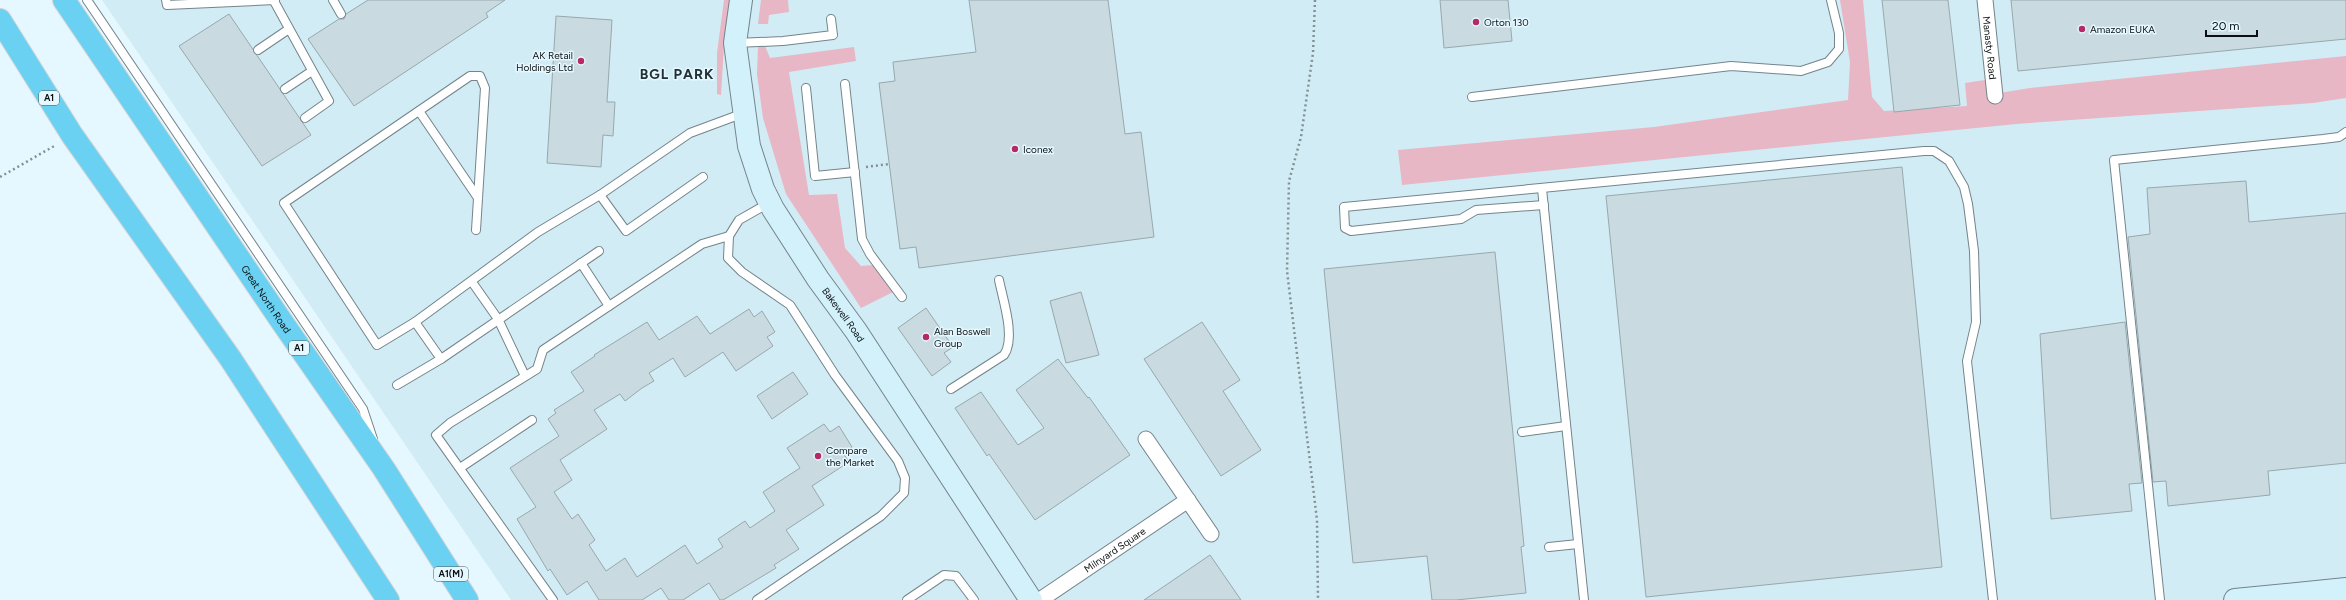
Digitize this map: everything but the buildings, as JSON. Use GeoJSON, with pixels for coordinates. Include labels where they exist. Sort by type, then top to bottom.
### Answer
{"type":"FeatureCollection","features":[{"type":"Feature","properties":{"kind":"highway","name":"Great North Road"},"geometry":{"type":"LineString","coordinates":[[64,0],[280,320],[384,469],[467,600]]}},
{"type":"Feature","properties":{"kind":"highway","name":"A1"},"geometry":{"type":"LineString","coordinates":[[0,20],[72,135],[230,358],[361,560]]}},
{"type":"Feature","properties":{"kind":"highway"},"geometry":{"type":"LineString","coordinates":[[435,548],[478,600]]}},
{"type":"Feature","properties":{"kind":"highway"},"geometry":{"type":"LineString","coordinates":[[361,560],[382,600]]}},
{"type":"Feature","properties":{"kind":"highway"},"geometry":{"type":"LineString","coordinates":[[361,560],[388,600]]}},
{"type":"Feature","properties":{"kind":"street","name":"Bakewell Road"},"geometry":{"type":"LineString","coordinates":[[741,0],[735,43],[749,146],[769,202],[1031,600]]}},
{"type":"Feature","properties":{"kind":"street","name":"Manasty Road"},"geometry":{"type":"LineString","coordinates":[[1985,0],[1995,96]]}},
{"type":"Feature","properties":{"kind":"street"},"geometry":{"type":"LineString","coordinates":[[1146,438],[1211,534]]}},
{"type":"Feature","properties":{"kind":"street","name":"Milnyard Square"},"geometry":{"type":"LineString","coordinates":[[1040,600],[1188,500]]}},
{"type":"Feature","properties":{"kind":"street"},"geometry":{"type":"LineString","coordinates":[[2235,600],[2346,589]]}},
{"type":"Feature","properties":{"kind":"lane"},"geometry":{"type":"LineString","coordinates":[[87,0],[363,409],[384,469]]}},
{"type":"Feature","properties":{"kind":"lane"},"geometry":{"type":"LineString","coordinates":[[166,0],[167,5],[197,2],[275,1],[329,101],[305,118]]}},
{"type":"Feature","properties":{"kind":"lane"},"geometry":{"type":"LineString","coordinates":[[333,0],[341,14]]}},
{"type":"Feature","properties":{"kind":"lane"},"geometry":{"type":"LineString","coordinates":[[1472,97],[1731,66],[1801,71],[1828,62],[1839,49],[1839,33],[1832,0]]}},
{"type":"Feature","properties":{"kind":"lane"},"geometry":{"type":"LineString","coordinates":[[735,43],[783,41],[833,35],[831,19]]}},
{"type":"Feature","properties":{"kind":"lane"},"geometry":{"type":"LineString","coordinates":[[258,50],[289,28]]}},
{"type":"Feature","properties":{"kind":"lane"},"geometry":{"type":"LineString","coordinates":[[285,89],[312,71]]}},
{"type":"Feature","properties":{"kind":"lane"},"geometry":{"type":"LineString","coordinates":[[476,230],[485,88],[480,76],[470,76],[284,203],[377,345],[415,322],[447,297],[472,282],[538,232],[600,194],[690,133],[745,113]]}},
{"type":"Feature","properties":{"kind":"lane"},"geometry":{"type":"LineString","coordinates":[[845,84],[862,239],[870,254],[902,297]]}},
{"type":"Feature","properties":{"kind":"lane"},"geometry":{"type":"LineString","coordinates":[[806,88],[815,176],[855,170]]}},
{"type":"Feature","properties":{"kind":"lane"},"geometry":{"type":"LineString","coordinates":[[419,110],[478,198]]}},
{"type":"Feature","properties":{"kind":"lane"},"geometry":{"type":"LineString","coordinates":[[2160,600],[2114,160],[2323,139],[2339,136],[2346,132]]}},
{"type":"Feature","properties":{"kind":"lane"},"geometry":{"type":"LineString","coordinates":[[1544,205],[1476,210],[1461,219],[1352,231],[1345,228],[1344,207],[1924,151],[1934,151],[1942,155],[1956,170],[1964,187],[1968,204],[1974,251],[1976,322],[1967,361],[1993,600]]}},
{"type":"Feature","properties":{"kind":"lane"},"geometry":{"type":"LineString","coordinates":[[600,194],[626,231],[703,177]]}},
{"type":"Feature","properties":{"kind":"lane"},"geometry":{"type":"LineString","coordinates":[[1542,189],[1584,600]]}},
{"type":"Feature","properties":{"kind":"lane"},"geometry":{"type":"LineString","coordinates":[[757,600],[881,516],[904,492],[905,478],[898,461],[835,375],[790,305],[742,272],[728,258],[729,236],[739,220],[769,202]]}},
{"type":"Feature","properties":{"kind":"lane"},"geometry":{"type":"LineString","coordinates":[[553,600],[436,434],[450,423],[537,369],[543,350],[702,244],[729,236]]}},
{"type":"Feature","properties":{"kind":"lane"},"geometry":{"type":"LineString","coordinates":[[397,385],[441,359],[600,251]]}},
{"type":"Feature","properties":{"kind":"lane"},"geometry":{"type":"LineString","coordinates":[[581,264],[609,306]]}},
{"type":"Feature","properties":{"kind":"lane"},"geometry":{"type":"LineString","coordinates":[[951,389],[1004,355],[1008,350],[1009,335],[999,280]]}},
{"type":"Feature","properties":{"kind":"lane"},"geometry":{"type":"LineString","coordinates":[[472,282],[498,319],[525,376]]}},
{"type":"Feature","properties":{"kind":"lane"},"geometry":{"type":"LineString","coordinates":[[415,322],[441,359]]}},
{"type":"Feature","properties":{"kind":"lane"},"geometry":{"type":"LineString","coordinates":[[460,468],[532,420]]}},
{"type":"Feature","properties":{"kind":"lane"},"geometry":{"type":"LineString","coordinates":[[1522,432],[1566,426]]}},
{"type":"Feature","properties":{"kind":"lane"},"geometry":{"type":"LineString","coordinates":[[1549,546],[1578,544]]}},
{"type":"Feature","properties":{"kind":"lane"},"geometry":{"type":"LineString","coordinates":[[907,600],[944,575],[956,576],[974,600]]}},
{"type":"Feature","properties":{"kind":"path"},"geometry":{"type":"LineString","coordinates":[[1315,0],[1313,53],[1302,130],[1289,181],[1287,271],[1317,520],[1318,600]]}},
{"type":"Feature","properties":{"kind":"path"},"geometry":{"type":"LineString","coordinates":[[0,176],[72,135]]}},
{"type":"Feature","properties":{"kind":"path"},"geometry":{"type":"LineString","coordinates":[[855,170],[889,164]]}},
{"type":"Feature","properties":{"kind":"shaded area"},"geometry":{"type":"Polygon","coordinates":[[[102,0],[2346,0],[2346,600],[511,600],[102,0]]]}},
{"type":"Feature","properties":{"kind":"shaded area"},"geometry":{"type":"Polygon","coordinates":[[[724,0],[734,0],[724,46],[721,95],[717,94],[717,53],[724,0]]]}},
{"type":"Feature","properties":{"kind":"shaded area"},"geometry":{"type":"Polygon","coordinates":[[[761,0],[788,0],[789,12],[769,15],[768,24],[758,24],[761,0]]]}},
{"type":"Feature","properties":{"kind":"shaded area"},"geometry":{"type":"Polygon","coordinates":[[[1840,0],[1863,0],[1872,97],[1884,111],[1967,106],[1965,83],[1985,80],[1987,95],[2030,88],[2346,56],[2346,98],[2313,103],[2016,124],[1402,185],[1398,150],[1654,127],[1848,100],[1850,62],[1840,0]]]}},
{"type":"Feature","properties":{"kind":"shaded area"},"geometry":{"type":"Polygon","coordinates":[[[765,46],[770,58],[854,47],[856,61],[789,72],[809,195],[837,194],[845,248],[861,266],[873,265],[893,292],[861,308],[786,194],[763,118],[757,74],[758,47],[765,46]]]}},
{"type":"Feature","properties":{"kind":"place","name":"Orton 130"},"geometry":{"type":"Point","coordinates":[1476,22]}},
{"type":"Feature","properties":{"kind":"place","name":"Amazon EUKA"},"geometry":{"type":"Point","coordinates":[2082,29]}},
{"type":"Feature","properties":{"kind":"place","name":"AK Retail Holdings Ltd"},"geometry":{"type":"Point","coordinates":[581,61]}},
{"type":"Feature","properties":{"kind":"place","name":"Iconex"},"geometry":{"type":"Point","coordinates":[1015,149]}},
{"type":"Feature","properties":{"kind":"place","name":"Alan Boswell Group"},"geometry":{"type":"Point","coordinates":[926,337]}},
{"type":"Feature","properties":{"kind":"place","name":"Compare the Market"},"geometry":{"type":"Point","coordinates":[818,456]}},
{"type":"Feature","properties":{"kind":"district","name":"BGL PARK"},"geometry":{"type":"Point","coordinates":[677,74]}}]}
